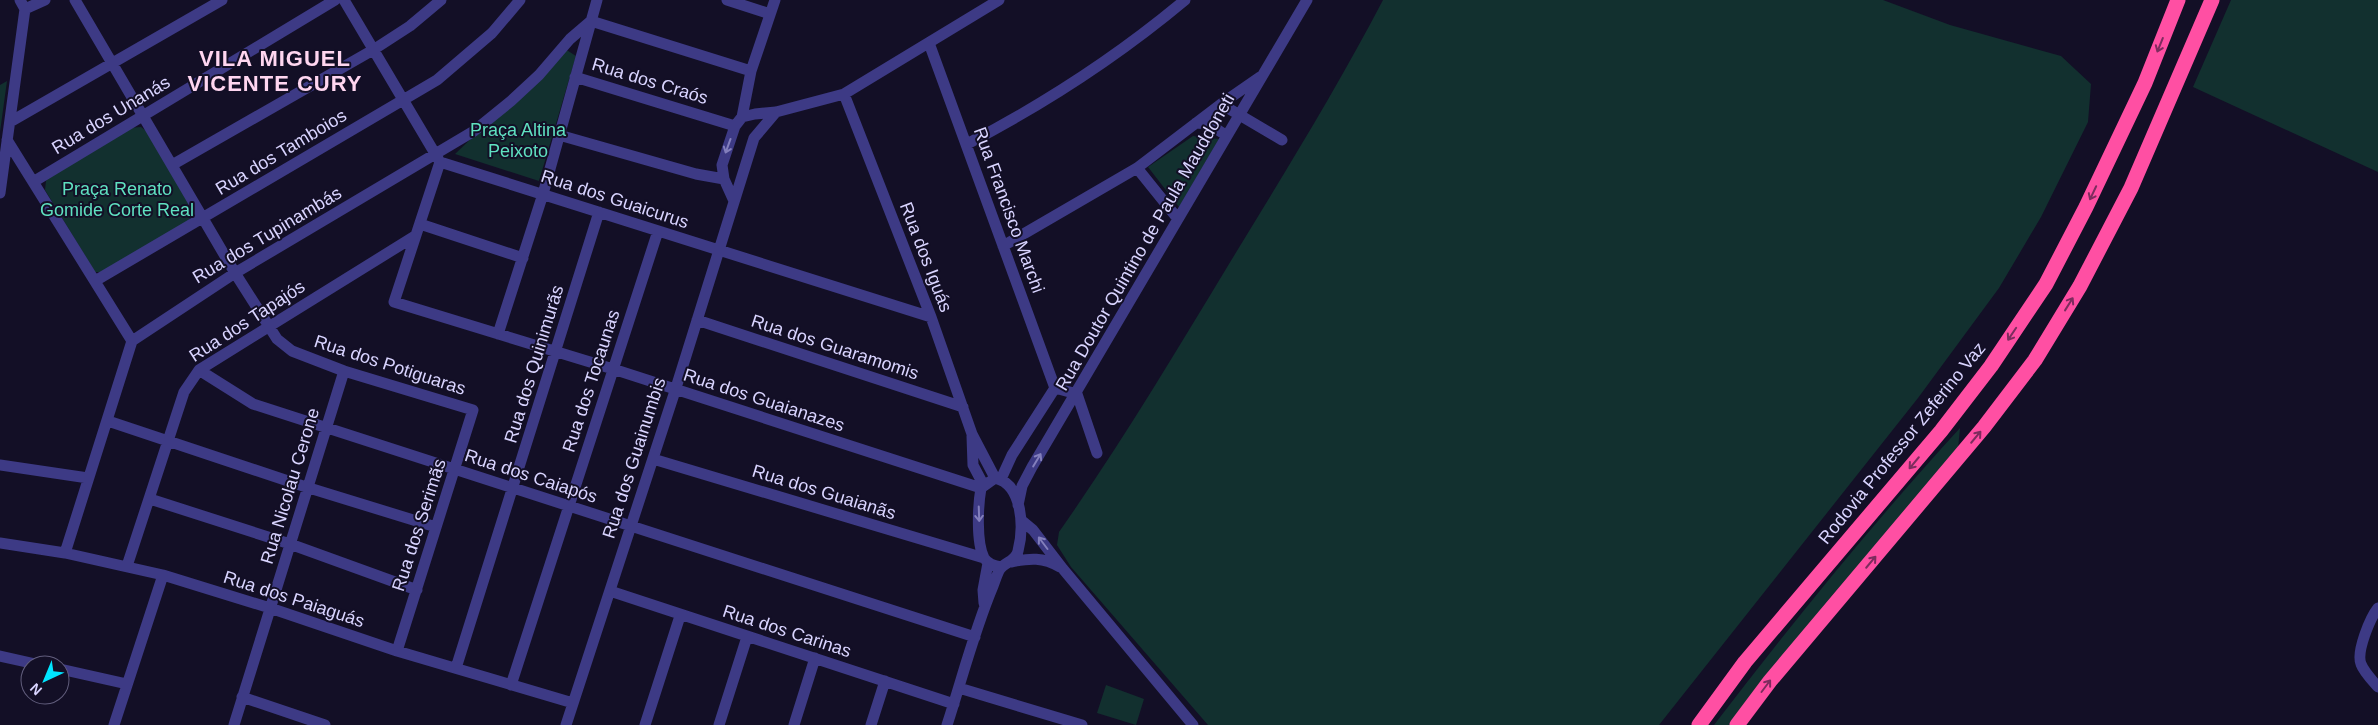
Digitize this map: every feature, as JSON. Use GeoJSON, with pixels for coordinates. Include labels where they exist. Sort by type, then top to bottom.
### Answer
{"type":"FeatureCollection","features":[{"type":"Feature","properties":{"kind":"highway","name":"Rodovia Professor Zeferino Vaz"},"geometry":{"type":"LineString","coordinates":[[1698,725],[1745,662],[1941,431],[1991,366],[2046,284],[2086,207],[2145,83],[2178,0]]}},
{"type":"Feature","properties":{"kind":"highway"},"geometry":{"type":"LineString","coordinates":[[1737,725],[1770,681],[1984,427],[2035,360],[2080,286],[2131,188],[2212,0]]}},
{"type":"Feature","properties":{"kind":"street"},"geometry":{"type":"LineString","coordinates":[[0,193],[10,122],[22,5],[45,0]]}},
{"type":"Feature","properties":{"kind":"street","name":"Rua dos Potiguaras"},"geometry":{"type":"LineString","coordinates":[[75,0],[235,273],[277,339],[292,351],[344,372],[473,410]]}},
{"type":"Feature","properties":{"kind":"street"},"geometry":{"type":"LineString","coordinates":[[10,122],[222,0]]}},
{"type":"Feature","properties":{"kind":"street","name":"Rua dos Unanás"},"geometry":{"type":"LineString","coordinates":[[33,182],[335,0]]}},
{"type":"Feature","properties":{"kind":"street"},"geometry":{"type":"LineString","coordinates":[[344,0],[438,158],[416,236]]}},
{"type":"Feature","properties":{"kind":"street"},"geometry":{"type":"LineString","coordinates":[[172,165],[373,50],[410,26],[441,0]]}},
{"type":"Feature","properties":{"kind":"street","name":"Rua dos Tamboios"},"geometry":{"type":"LineString","coordinates":[[95,281],[437,80],[492,33],[520,0]]}},
{"type":"Feature","properties":{"kind":"street"},"geometry":{"type":"LineString","coordinates":[[498,334],[543,194],[597,0]]}},
{"type":"Feature","properties":{"kind":"street"},"geometry":{"type":"LineString","coordinates":[[727,0],[770,14]]}},
{"type":"Feature","properties":{"kind":"street"},"geometry":{"type":"LineString","coordinates":[[734,201],[724,179],[722,165],[739,122],[751,71],[775,0]]}},
{"type":"Feature","properties":{"kind":"street"},"geometry":{"type":"LineString","coordinates":[[739,122],[755,114],[776,112],[844,94],[999,0]]}},
{"type":"Feature","properties":{"kind":"street"},"geometry":{"type":"LineString","coordinates":[[966,144],[1013,120],[1093,69],[1185,0]]}},
{"type":"Feature","properties":{"kind":"street","name":"Rua Doutor Quintino de Paula Mauddoneti"},"geometry":{"type":"LineString","coordinates":[[1018,504],[1022,486],[1032,468],[1307,0]]}},
{"type":"Feature","properties":{"kind":"street"},"geometry":{"type":"LineString","coordinates":[[591,21],[751,71]]}},
{"type":"Feature","properties":{"kind":"street","name":"Rua dos Tupinambás"},"geometry":{"type":"LineString","coordinates":[[132,341],[235,273],[438,158],[511,101],[539,75],[570,39],[591,21]]}},
{"type":"Feature","properties":{"kind":"street","name":"Rua Francisco Marchi"},"geometry":{"type":"LineString","coordinates":[[930,43],[1055,388]]}},
{"type":"Feature","properties":{"kind":"street"},"geometry":{"type":"LineString","coordinates":[[1003,246],[1137,168],[1220,104],[1261,76]]}},
{"type":"Feature","properties":{"kind":"street","name":"Rua dos Craós"},"geometry":{"type":"LineString","coordinates":[[575,77],[714,119],[739,122]]}},
{"type":"Feature","properties":{"kind":"street","name":"Rua dos Iguás"},"geometry":{"type":"LineString","coordinates":[[844,94],[931,317],[972,434],[998,478],[1012,489],[1018,504]]}},
{"type":"Feature","properties":{"kind":"street"},"geometry":{"type":"LineString","coordinates":[[1220,104],[1282,140]]}},
{"type":"Feature","properties":{"kind":"street","name":"Rua dos Guainumbis"},"geometry":{"type":"LineString","coordinates":[[566,725],[675,391],[754,138],[776,112]]}},
{"type":"Feature","properties":{"kind":"street"},"geometry":{"type":"LineString","coordinates":[[1196,123],[1209,124],[1227,136]]}},
{"type":"Feature","properties":{"kind":"street"},"geometry":{"type":"LineString","coordinates":[[559,135],[696,174],[724,179]]}},
{"type":"Feature","properties":{"kind":"street"},"geometry":{"type":"LineString","coordinates":[[7,140],[132,341],[65,553]]}},
{"type":"Feature","properties":{"kind":"street","name":"Rua dos Guaicurus"},"geometry":{"type":"LineString","coordinates":[[438,158],[598,212],[931,317]]}},
{"type":"Feature","properties":{"kind":"street"},"geometry":{"type":"LineString","coordinates":[[1137,168],[1178,220]]}},
{"type":"Feature","properties":{"kind":"street","name":"Rua dos Quinimurãs"},"geometry":{"type":"LineString","coordinates":[[456,668],[514,489],[598,212]]}},
{"type":"Feature","properties":{"kind":"street"},"geometry":{"type":"LineString","coordinates":[[420,224],[523,258]]}},
{"type":"Feature","properties":{"kind":"street","name":"Rua dos Tocaunas"},"geometry":{"type":"LineString","coordinates":[[511,685],[658,231]]}},
{"type":"Feature","properties":{"kind":"street","name":"Rua dos Guaianazes"},"geometry":{"type":"LineString","coordinates":[[416,236],[394,302],[982,486]]}},
{"type":"Feature","properties":{"kind":"street","name":"Rua dos Tapajós"},"geometry":{"type":"LineString","coordinates":[[127,566],[184,392],[199,370],[267,326],[416,236]]}},
{"type":"Feature","properties":{"kind":"street","name":"Rua dos Guaramomis"},"geometry":{"type":"LineString","coordinates":[[697,320],[963,407]]}},
{"type":"Feature","properties":{"kind":"street","name":"Rua dos Caiapós"},"geometry":{"type":"LineString","coordinates":[[199,370],[253,404],[325,429],[630,525],[975,637]]}},
{"type":"Feature","properties":{"kind":"street","name":"Rua Nicolau Cerone"},"geometry":{"type":"LineString","coordinates":[[234,725],[306,487],[344,372]]}},
{"type":"Feature","properties":{"kind":"street"},"geometry":{"type":"LineString","coordinates":[[984,608],[983,590],[986,560],[979,524],[978,502],[982,486],[998,478],[1055,388],[1077,394],[1097,453]]}},
{"type":"Feature","properties":{"kind":"street","name":"Rua dos Serimãs"},"geometry":{"type":"LineString","coordinates":[[397,651],[473,410]]}},
{"type":"Feature","properties":{"kind":"street"},"geometry":{"type":"LineString","coordinates":[[108,421],[306,487],[436,527]]}},
{"type":"Feature","properties":{"kind":"street","name":"Rua dos Iguás"},"geometry":{"type":"LineString","coordinates":[[972,434],[973,466],[982,486]]}},
{"type":"Feature","properties":{"kind":"street","name":"Rua dos Guaianãs"},"geometry":{"type":"LineString","coordinates":[[653,459],[986,560],[1006,564]]}},
{"type":"Feature","properties":{"kind":"street"},"geometry":{"type":"LineString","coordinates":[[0,465],[88,478]]}},
{"type":"Feature","properties":{"kind":"street"},"geometry":{"type":"LineString","coordinates":[[150,499],[290,544],[417,590]]}},
{"type":"Feature","properties":{"kind":"street"},"geometry":{"type":"LineString","coordinates":[[947,725],[984,608],[1006,564],[1018,554],[1021,520],[1018,504]]}},
{"type":"Feature","properties":{"kind":"street"},"geometry":{"type":"LineString","coordinates":[[1021,520],[1033,530],[1063,569],[1193,725]]}},
{"type":"Feature","properties":{"kind":"street","name":"Rua dos Paiaguás"},"geometry":{"type":"LineString","coordinates":[[0,543],[65,553],[162,575],[270,608],[397,651],[573,703]]}},
{"type":"Feature","properties":{"kind":"street"},"geometry":{"type":"LineString","coordinates":[[1006,564],[1032,558],[1051,562],[1063,569]]}},
{"type":"Feature","properties":{"kind":"street"},"geometry":{"type":"LineString","coordinates":[[114,725],[162,575]]}},
{"type":"Feature","properties":{"kind":"street","name":"Rua dos Carinas"},"geometry":{"type":"LineString","coordinates":[[610,591],[680,616],[954,704]]}},
{"type":"Feature","properties":{"kind":"street"},"geometry":{"type":"LineString","coordinates":[[2378,608],[2372,615],[2360,654],[2360,663],[2378,687]]}},
{"type":"Feature","properties":{"kind":"street"},"geometry":{"type":"LineString","coordinates":[[646,725],[680,616]]}},
{"type":"Feature","properties":{"kind":"street"},"geometry":{"type":"LineString","coordinates":[[719,725],[747,637]]}},
{"type":"Feature","properties":{"kind":"street"},"geometry":{"type":"LineString","coordinates":[[0,656],[20,660]]}},
{"type":"Feature","properties":{"kind":"street"},"geometry":{"type":"LineString","coordinates":[[794,725],[815,658]]}},
{"type":"Feature","properties":{"kind":"street"},"geometry":{"type":"LineString","coordinates":[[70,671],[126,684]]}},
{"type":"Feature","properties":{"kind":"street"},"geometry":{"type":"LineString","coordinates":[[871,725],[885,681]]}},
{"type":"Feature","properties":{"kind":"street"},"geometry":{"type":"LineString","coordinates":[[960,688],[1082,725]]}},
{"type":"Feature","properties":{"kind":"street"},"geometry":{"type":"LineString","coordinates":[[242,697],[325,725]]}},
{"type":"Feature","properties":{"kind":"green space"},"geometry":{"type":"Polygon","coordinates":[[[1383,0],[1883,0],[1950,25],[2061,56],[2091,84],[2088,122],[2041,217],[1999,288],[1918,398],[1659,725],[1208,725],[1071,567],[1057,545],[1059,532],[1125,433],[1188,332],[1347,67],[1383,0]]]}},
{"type":"Feature","properties":{"kind":"green space"},"geometry":{"type":"Polygon","coordinates":[[[2231,0],[2378,0],[2378,172],[2193,87],[2231,0]]]}},
{"type":"Feature","properties":{"kind":"green space","name":"Praça Altina Peixoto"},"geometry":{"type":"Polygon","coordinates":[[[565,49],[576,56],[539,181],[455,154],[565,49]]]}},
{"type":"Feature","properties":{"kind":"green space"},"geometry":{"type":"Polygon","coordinates":[[[7,81],[0,132],[0,85],[7,81]]]}},
{"type":"Feature","properties":{"kind":"green space","name":"Praça Renato Gomide Corte Real"},"geometry":{"type":"Polygon","coordinates":[[[141,127],[149,133],[192,205],[193,214],[185,226],[101,272],[95,272],[45,190],[46,181],[52,173],[129,128],[141,127]]]}},
{"type":"Feature","properties":{"kind":"green space"},"geometry":{"type":"Polygon","coordinates":[[[1193,136],[1219,139],[1179,207],[1148,167],[1193,136]]]}},
{"type":"Feature","properties":{"kind":"green space"},"geometry":{"type":"Polygon","coordinates":[[[1960,428],[1958,449],[1830,598],[1731,725],[1714,725],[1834,574],[1960,428]]]}},
{"type":"Feature","properties":{"kind":"green space"},"geometry":{"type":"Polygon","coordinates":[[[1106,685],[1144,699],[1136,725],[1097,713],[1106,685]]]}},
{"type":"Feature","properties":{"kind":"district","name":"VILA MIGUEL VICENTE CURY"},"geometry":{"type":"Point","coordinates":[275,70]}}]}
